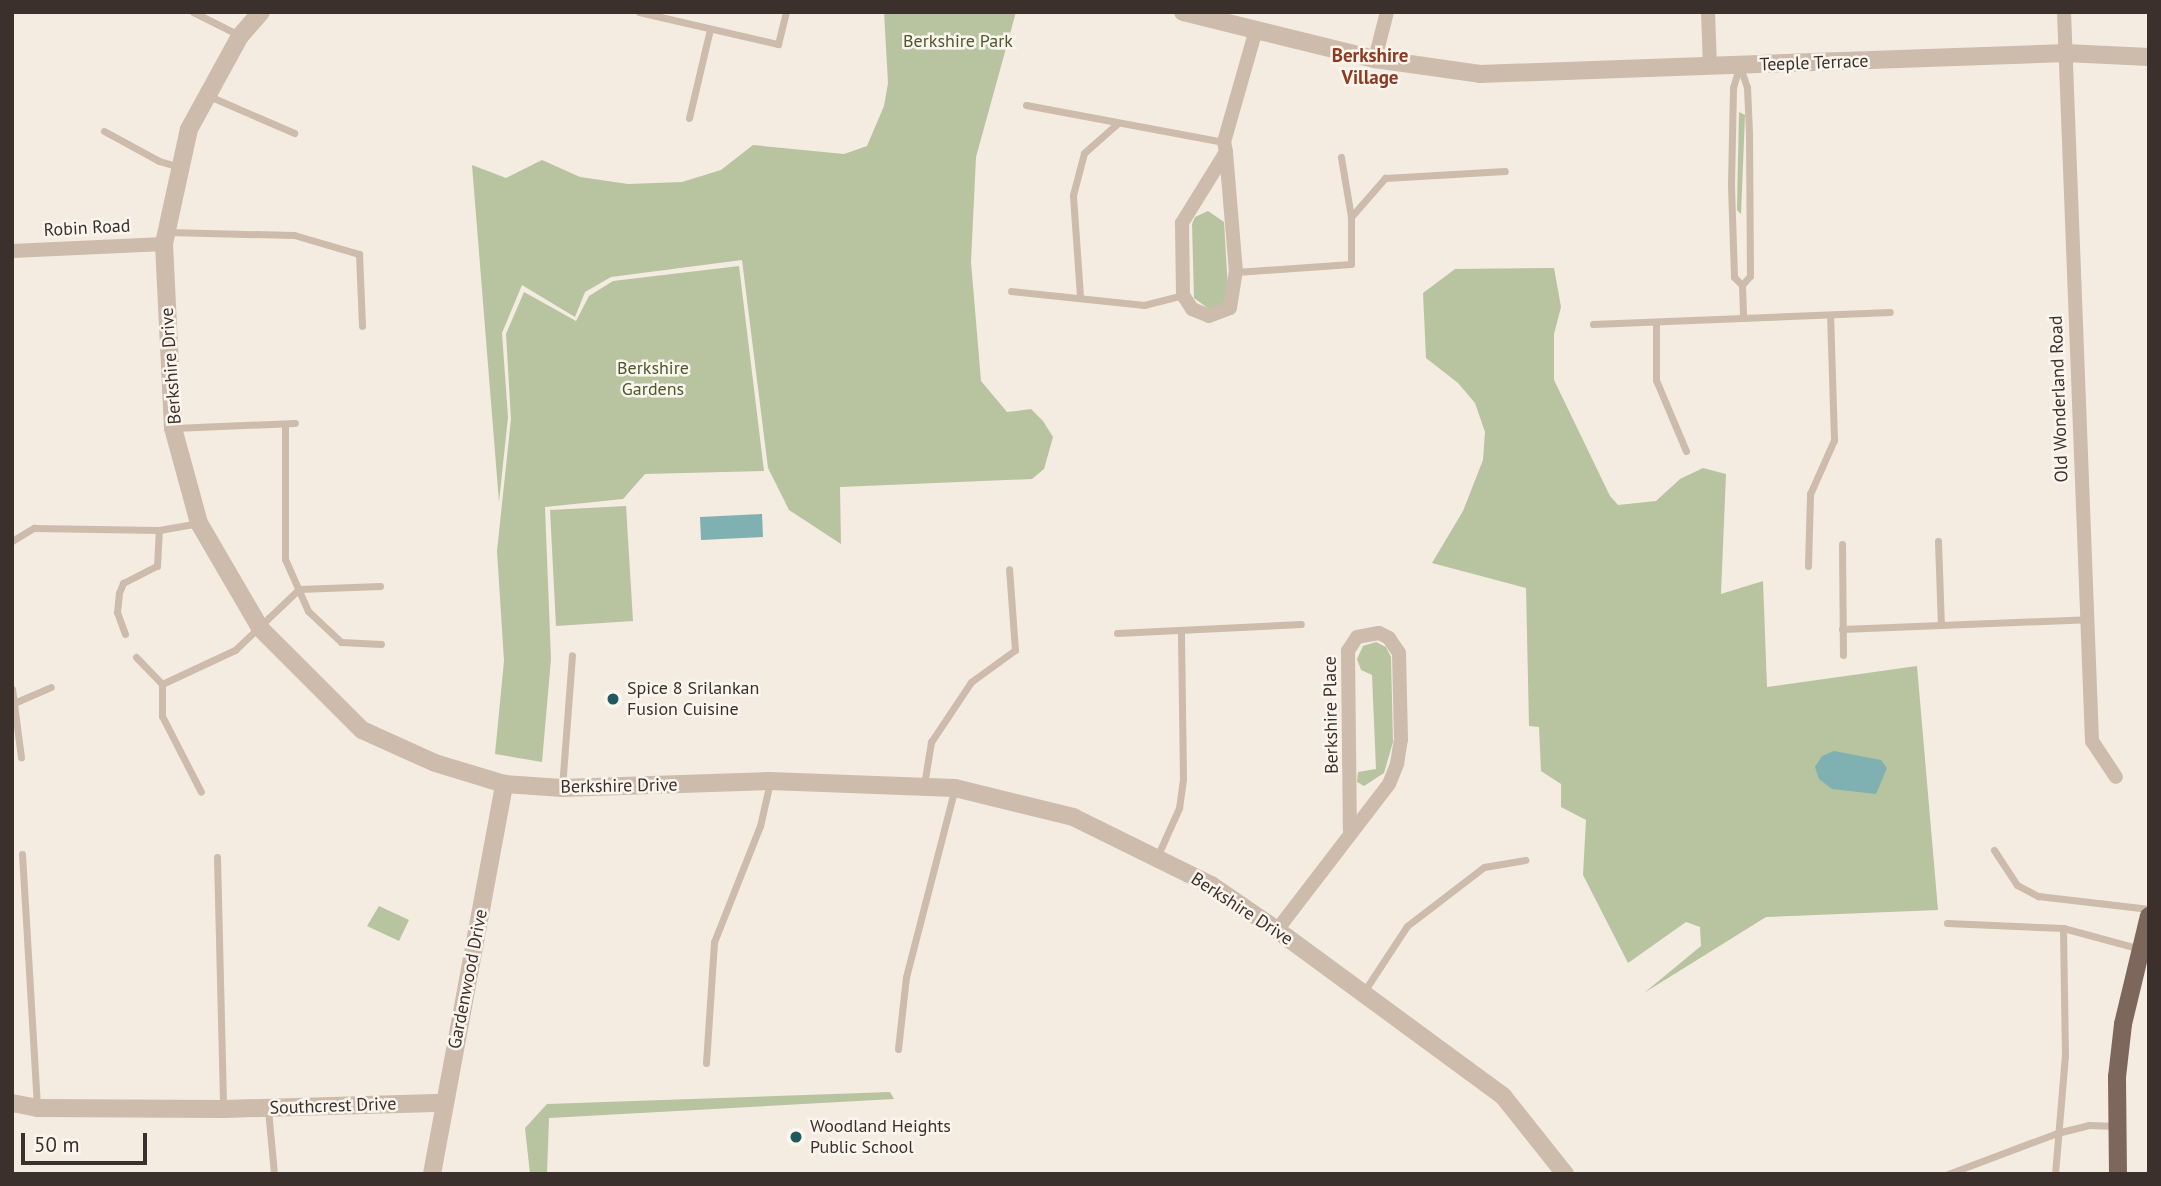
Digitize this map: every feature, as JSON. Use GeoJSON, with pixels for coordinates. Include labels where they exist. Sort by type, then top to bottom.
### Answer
{"type":"FeatureCollection","features":[{"type":"Feature","properties":{"kind":"main road"},"geometry":{"type":"LineString","coordinates":[[2118,1174],[2117,1077],[2149,916]]}},
{"type":"Feature","properties":{"kind":"street","name":"Berkshire Drive"},"geometry":{"type":"LineString","coordinates":[[261,12],[240,36],[205,94],[189,130],[165,238],[173,428],[200,523],[260,628],[362,730],[435,763],[504,784],[562,788],[770,782],[924,786],[955,788],[1073,817],[1212,885],[1277,930],[1503,1096],[1565,1174]]}},
{"type":"Feature","properties":{"kind":"street"},"geometry":{"type":"LineString","coordinates":[[1183,12],[1375,58],[1387,12]]}},
{"type":"Feature","properties":{"kind":"street"},"geometry":{"type":"LineString","coordinates":[[1708,12],[1710,66]]}},
{"type":"Feature","properties":{"kind":"street","name":"Old Wonderland Road"},"geometry":{"type":"LineString","coordinates":[[2064,12],[2092,741],[2116,777]]}},
{"type":"Feature","properties":{"kind":"street"},"geometry":{"type":"LineString","coordinates":[[1225,147],[1236,271],[1230,308],[1209,316],[1192,309],[1183,295],[1182,223],[1225,147],[1256,30]]}},
{"type":"Feature","properties":{"kind":"street","name":"Teeple Terrace"},"geometry":{"type":"LineString","coordinates":[[1375,58],[1480,74],[2066,53],[2149,57]]}},
{"type":"Feature","properties":{"kind":"street","name":"Robin Road"},"geometry":{"type":"LineString","coordinates":[[12,251],[165,238]]}},
{"type":"Feature","properties":{"kind":"street","name":"Berkshire Place"},"geometry":{"type":"LineString","coordinates":[[1277,930],[1350,830],[1389,784],[1401,749],[1399,653],[1390,638],[1379,633],[1357,638],[1348,652],[1350,830]]}},
{"type":"Feature","properties":{"kind":"street","name":"Gardenwood Drive"},"geometry":{"type":"LineString","coordinates":[[432,1174],[504,784]]}},
{"type":"Feature","properties":{"kind":"street","name":"Southcrest Drive"},"geometry":{"type":"LineString","coordinates":[[12,1103],[37,1108],[223,1109],[444,1102]]}},
{"type":"Feature","properties":{"kind":"lane"},"geometry":{"type":"LineString","coordinates":[[193,12],[240,36]]}},
{"type":"Feature","properties":{"kind":"lane"},"geometry":{"type":"LineString","coordinates":[[639,12],[778,44],[786,12]]}},
{"type":"Feature","properties":{"kind":"lane"},"geometry":{"type":"LineString","coordinates":[[689,118],[710,29]]}},
{"type":"Feature","properties":{"kind":"lane"},"geometry":{"type":"LineString","coordinates":[[1740,66],[1747,88],[1750,276],[1742,285]]}},
{"type":"Feature","properties":{"kind":"lane"},"geometry":{"type":"LineString","coordinates":[[1740,66],[1733,88],[1732,223],[1734,277],[1742,285],[1743,318]]}},
{"type":"Feature","properties":{"kind":"lane"},"geometry":{"type":"LineString","coordinates":[[205,94],[294,133]]}},
{"type":"Feature","properties":{"kind":"lane"},"geometry":{"type":"LineString","coordinates":[[1026,105],[1225,147]]}},
{"type":"Feature","properties":{"kind":"lane"},"geometry":{"type":"LineString","coordinates":[[1080,296],[1073,195],[1084,153],[1118,123]]}},
{"type":"Feature","properties":{"kind":"lane"},"geometry":{"type":"LineString","coordinates":[[104,131],[159,161],[181,167]]}},
{"type":"Feature","properties":{"kind":"lane"},"geometry":{"type":"LineString","coordinates":[[1236,271],[1351,264],[1350,217],[1341,156]]}},
{"type":"Feature","properties":{"kind":"lane"},"geometry":{"type":"LineString","coordinates":[[1350,217],[1385,178],[1505,171]]}},
{"type":"Feature","properties":{"kind":"lane"},"geometry":{"type":"LineString","coordinates":[[1732,223],[1748,222]]}},
{"type":"Feature","properties":{"kind":"lane"},"geometry":{"type":"LineString","coordinates":[[165,238],[294,235],[359,254],[362,326]]}},
{"type":"Feature","properties":{"kind":"lane"},"geometry":{"type":"LineString","coordinates":[[1011,291],[1080,296],[1144,305],[1183,295]]}},
{"type":"Feature","properties":{"kind":"lane"},"geometry":{"type":"LineString","coordinates":[[1592,324],[1890,312]]}},
{"type":"Feature","properties":{"kind":"lane"},"geometry":{"type":"LineString","coordinates":[[1808,566],[1810,494],[1834,440],[1829,315]]}},
{"type":"Feature","properties":{"kind":"lane"},"geometry":{"type":"LineString","coordinates":[[1656,322],[1656,380],[1686,451]]}},
{"type":"Feature","properties":{"kind":"lane"},"geometry":{"type":"LineString","coordinates":[[285,424],[285,559],[309,611],[341,642],[381,644]]}},
{"type":"Feature","properties":{"kind":"lane"},"geometry":{"type":"LineString","coordinates":[[173,428],[295,424]]}},
{"type":"Feature","properties":{"kind":"lane"},"geometry":{"type":"LineString","coordinates":[[12,541],[34,528],[159,530],[200,523]]}},
{"type":"Feature","properties":{"kind":"lane"},"geometry":{"type":"LineString","coordinates":[[125,634],[117,612],[119,593],[123,583],[157,566],[159,530]]}},
{"type":"Feature","properties":{"kind":"lane"},"geometry":{"type":"LineString","coordinates":[[1938,541],[1941,625]]}},
{"type":"Feature","properties":{"kind":"lane"},"geometry":{"type":"LineString","coordinates":[[1842,544],[1843,655]]}},
{"type":"Feature","properties":{"kind":"lane"},"geometry":{"type":"LineString","coordinates":[[924,786],[931,742],[971,682],[1015,650],[1009,569]]}},
{"type":"Feature","properties":{"kind":"lane"},"geometry":{"type":"LineString","coordinates":[[162,684],[235,650],[299,589],[380,586]]}},
{"type":"Feature","properties":{"kind":"lane"},"geometry":{"type":"LineString","coordinates":[[1842,629],[2087,619]]}},
{"type":"Feature","properties":{"kind":"lane"},"geometry":{"type":"LineString","coordinates":[[1117,634],[1301,624]]}},
{"type":"Feature","properties":{"kind":"lane"},"geometry":{"type":"LineString","coordinates":[[1157,858],[1179,808],[1183,779],[1181,631]]}},
{"type":"Feature","properties":{"kind":"lane"},"geometry":{"type":"LineString","coordinates":[[562,788],[572,655]]}},
{"type":"Feature","properties":{"kind":"lane"},"geometry":{"type":"LineString","coordinates":[[136,657],[162,684],[162,716],[201,792]]}},
{"type":"Feature","properties":{"kind":"lane"},"geometry":{"type":"LineString","coordinates":[[14,703],[51,687]]}},
{"type":"Feature","properties":{"kind":"lane"},"geometry":{"type":"LineString","coordinates":[[12,689],[21,757]]}},
{"type":"Feature","properties":{"kind":"lane"},"geometry":{"type":"LineString","coordinates":[[706,1063],[714,942],[760,826],[770,782]]}},
{"type":"Feature","properties":{"kind":"lane"},"geometry":{"type":"LineString","coordinates":[[898,1049],[906,977],[955,788]]}},
{"type":"Feature","properties":{"kind":"lane"},"geometry":{"type":"LineString","coordinates":[[1994,850],[2017,885],[2038,896],[2149,909]]}},
{"type":"Feature","properties":{"kind":"lane"},"geometry":{"type":"LineString","coordinates":[[22,854],[37,1108]]}},
{"type":"Feature","properties":{"kind":"lane"},"geometry":{"type":"LineString","coordinates":[[217,857],[223,1109]]}},
{"type":"Feature","properties":{"kind":"lane"},"geometry":{"type":"LineString","coordinates":[[1362,994],[1406,926],[1484,867],[1525,860]]}},
{"type":"Feature","properties":{"kind":"lane"},"geometry":{"type":"LineString","coordinates":[[1947,923],[2063,928],[2144,950]]}},
{"type":"Feature","properties":{"kind":"lane"},"geometry":{"type":"LineString","coordinates":[[2055,1174],[2065,1056],[2063,928]]}},
{"type":"Feature","properties":{"kind":"lane"},"geometry":{"type":"LineString","coordinates":[[268,1108],[274,1174]]}},
{"type":"Feature","properties":{"kind":"lane"},"geometry":{"type":"LineString","coordinates":[[1948,1174],[2057,1133],[2089,1125],[2118,1126]]}},
{"type":"Feature","properties":{"kind":"green space","name":"Berkshire Park"},"geometry":{"type":"Polygon","coordinates":[[[884,12],[1016,12],[976,157],[971,262],[981,381],[1007,412],[1031,409],[1043,421],[1053,437],[1044,469],[1032,479],[840,487],[841,544],[789,510],[768,468],[742,260],[611,277],[585,292],[575,317],[522,285],[502,333],[508,417],[499,502],[472,165],[506,178],[542,160],[580,177],[628,184],[682,182],[721,170],[753,145],[844,154],[867,146],[884,106],[888,83],[884,12]]]}},
{"type":"Feature","properties":{"kind":"green space"},"geometry":{"type":"Polygon","coordinates":[[[1739,112],[1745,115],[1741,214],[1737,210],[1739,112]]]}},
{"type":"Feature","properties":{"kind":"green space"},"geometry":{"type":"Polygon","coordinates":[[[1208,211],[1224,222],[1228,289],[1223,305],[1209,309],[1194,298],[1192,224],[1195,217],[1208,211]]]}},
{"type":"Feature","properties":{"kind":"green space","name":"Berkshire Gardens"},"geometry":{"type":"Polygon","coordinates":[[[739,266],[764,471],[645,474],[623,499],[545,507],[551,659],[542,762],[495,754],[504,661],[497,551],[511,419],[506,334],[524,292],[576,321],[589,296],[613,281],[739,266]]]}},
{"type":"Feature","properties":{"kind":"green space"},"geometry":{"type":"Polygon","coordinates":[[[1554,268],[1561,307],[1554,334],[1554,380],[1610,496],[1618,505],[1656,501],[1680,479],[1703,468],[1726,474],[1721,594],[1763,581],[1767,687],[1917,666],[1938,910],[1766,917],[1644,993],[1701,946],[1700,927],[1686,922],[1628,963],[1583,875],[1586,820],[1561,807],[1561,784],[1541,771],[1539,727],[1529,726],[1526,588],[1432,563],[1463,511],[1483,460],[1485,432],[1475,403],[1458,383],[1426,358],[1423,293],[1455,269],[1554,268]]]}},
{"type":"Feature","properties":{"kind":"green space"},"geometry":{"type":"Polygon","coordinates":[[[626,506],[633,621],[556,626],[550,510],[626,506]]]}},
{"type":"Feature","properties":{"kind":"green space"},"geometry":{"type":"Polygon","coordinates":[[[1376,642],[1386,647],[1391,657],[1393,742],[1384,773],[1364,786],[1357,782],[1358,772],[1376,769],[1372,675],[1361,670],[1357,659],[1363,646],[1376,642]]]}},
{"type":"Feature","properties":{"kind":"green space"},"geometry":{"type":"Polygon","coordinates":[[[379,906],[409,920],[399,941],[367,926],[379,906]]]}},
{"type":"Feature","properties":{"kind":"green space"},"geometry":{"type":"Polygon","coordinates":[[[890,1092],[894,1099],[549,1118],[547,1174],[530,1174],[525,1128],[547,1104],[890,1092]]]}},
{"type":"Feature","properties":{"kind":"water"},"geometry":{"type":"Polygon","coordinates":[[[762,514],[763,537],[701,540],[700,517],[762,514]]]}},
{"type":"Feature","properties":{"kind":"water"},"geometry":{"type":"Polygon","coordinates":[[[1834,751],[1881,760],[1887,768],[1876,794],[1832,789],[1819,779],[1815,767],[1822,756],[1834,751]]]}},
{"type":"Feature","properties":{"kind":"place","name":"Spice 8 Srilankan Fusion Cuisine"},"geometry":{"type":"Point","coordinates":[613,699]}},
{"type":"Feature","properties":{"kind":"place","name":"Woodland Heights Public School"},"geometry":{"type":"Point","coordinates":[796,1137]}},
{"type":"Feature","properties":{"kind":"district","name":"Berkshire Village"},"geometry":{"type":"Point","coordinates":[1370,67]}}]}
